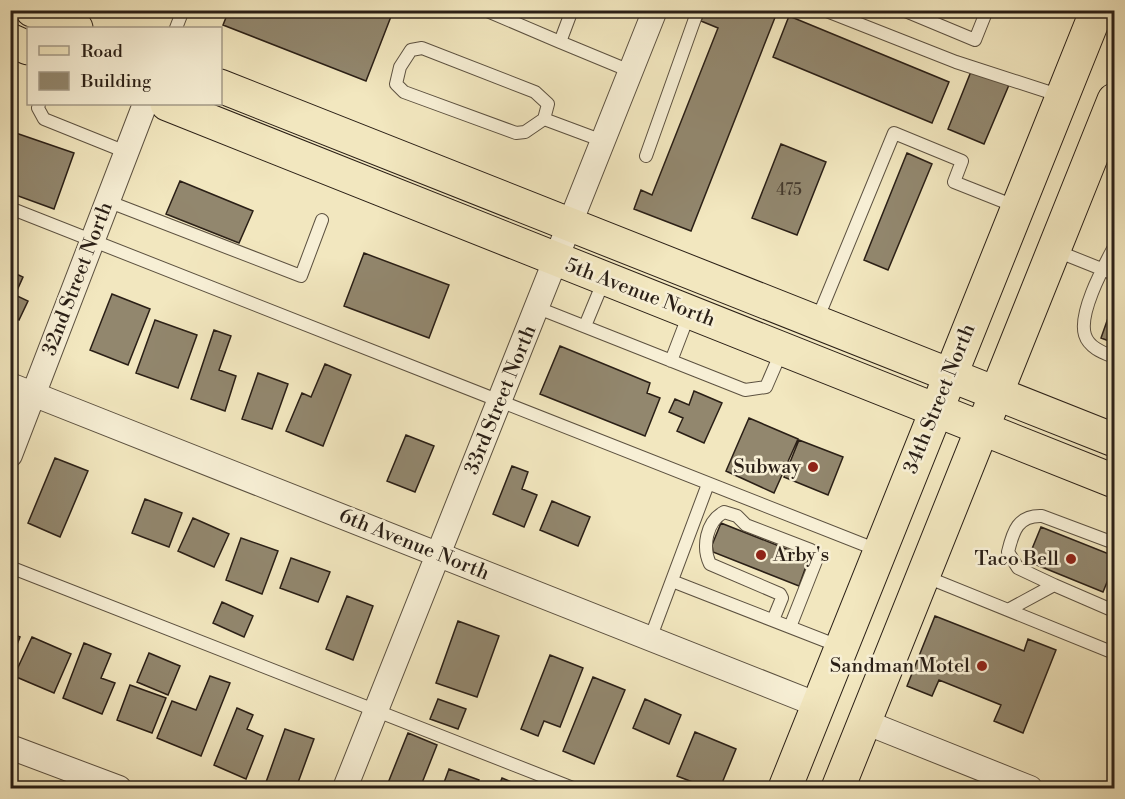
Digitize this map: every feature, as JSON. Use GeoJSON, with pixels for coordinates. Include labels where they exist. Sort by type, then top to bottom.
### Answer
{"type":"FeatureCollection","features":[{"type":"Feature","properties":{"kind":"main road"},"geometry":{"type":"LineString","coordinates":[[32,10],[74,27]]}},
{"type":"Feature","properties":{"kind":"main road","name":"34th Street North"},"geometry":{"type":"LineString","coordinates":[[785,789],[949,373],[1097,10]]}},
{"type":"Feature","properties":{"kind":"main road"},"geometry":{"type":"LineString","coordinates":[[10,40],[27,48]]}},
{"type":"Feature","properties":{"kind":"main road","name":"5th Avenue North"},"geometry":{"type":"LineString","coordinates":[[222,87],[1114,440]]}},
{"type":"Feature","properties":{"kind":"main road","name":"5th Avenue North"},"geometry":{"type":"LineString","coordinates":[[170,105],[1114,481]]}},
{"type":"Feature","properties":{"kind":"main road"},"geometry":{"type":"LineString","coordinates":[[843,784],[865,722],[996,393],[1114,106]]}},
{"type":"Feature","properties":{"kind":"street","name":"33rd Street North"},"geometry":{"type":"LineString","coordinates":[[345,789],[572,224],[655,10]]}},
{"type":"Feature","properties":{"kind":"street","name":"32nd Street North"},"geometry":{"type":"LineString","coordinates":[[10,455],[145,105]]}},
{"type":"Feature","properties":{"kind":"street","name":"6th Avenue North"},"geometry":{"type":"LineString","coordinates":[[10,385],[818,705]]}},
{"type":"Feature","properties":{"kind":"street"},"geometry":{"type":"LineString","coordinates":[[865,722],[1030,789]]}},
{"type":"Feature","properties":{"kind":"street"},"geometry":{"type":"LineString","coordinates":[[10,747],[119,789]]}},
{"type":"Feature","properties":{"kind":"lane"},"geometry":{"type":"LineString","coordinates":[[176,27],[183,10]]}},
{"type":"Feature","properties":{"kind":"lane"},"geometry":{"type":"LineString","coordinates":[[485,10],[630,71]]}},
{"type":"Feature","properties":{"kind":"lane"},"geometry":{"type":"LineString","coordinates":[[560,42],[572,10]]}},
{"type":"Feature","properties":{"kind":"lane"},"geometry":{"type":"LineString","coordinates":[[646,156],[698,10]]}},
{"type":"Feature","properties":{"kind":"lane"},"geometry":{"type":"LineString","coordinates":[[824,10],[956,62],[1062,96]]}},
{"type":"Feature","properties":{"kind":"lane"},"geometry":{"type":"LineString","coordinates":[[903,10],[975,40],[987,10]]}},
{"type":"Feature","properties":{"kind":"lane"},"geometry":{"type":"LineString","coordinates":[[422,48],[535,92],[548,104],[544,119],[525,132],[516,133],[404,92],[396,84],[400,67],[411,50],[422,48]]}},
{"type":"Feature","properties":{"kind":"lane"},"geometry":{"type":"LineString","coordinates":[[39,105],[44,119],[126,152]]}},
{"type":"Feature","properties":{"kind":"lane"},"geometry":{"type":"LineString","coordinates":[[544,119],[603,141]]}},
{"type":"Feature","properties":{"kind":"lane"},"geometry":{"type":"LineString","coordinates":[[816,321],[894,133],[963,161],[954,182],[1017,207]]}},
{"type":"Feature","properties":{"kind":"lane"},"geometry":{"type":"LineString","coordinates":[[107,201],[301,276],[322,220]]}},
{"type":"Feature","properties":{"kind":"lane"},"geometry":{"type":"LineString","coordinates":[[10,208],[880,551]]}},
{"type":"Feature","properties":{"kind":"lane"},"geometry":{"type":"LineString","coordinates":[[1114,247],[1102,269],[1084,317],[1085,336],[1098,351],[1114,357]]}},
{"type":"Feature","properties":{"kind":"lane"},"geometry":{"type":"LineString","coordinates":[[1054,250],[1114,274]]}},
{"type":"Feature","properties":{"kind":"lane"},"geometry":{"type":"LineString","coordinates":[[585,327],[605,279]]}},
{"type":"Feature","properties":{"kind":"lane"},"geometry":{"type":"LineString","coordinates":[[538,308],[745,390],[766,387],[782,348]]}},
{"type":"Feature","properties":{"kind":"lane"},"geometry":{"type":"LineString","coordinates":[[671,361],[690,312]]}},
{"type":"Feature","properties":{"kind":"lane"},"geometry":{"type":"LineString","coordinates":[[650,639],[708,484]]}},
{"type":"Feature","properties":{"kind":"lane"},"geometry":{"type":"LineString","coordinates":[[773,620],[782,598],[780,594],[710,564],[705,554],[706,540],[716,516],[724,512],[737,516],[746,525],[811,550],[816,561],[790,627]]}},
{"type":"Feature","properties":{"kind":"lane"},"geometry":{"type":"LineString","coordinates":[[1114,543],[1042,516],[1030,515],[1019,522],[1008,552],[1018,568],[1114,610]]}},
{"type":"Feature","properties":{"kind":"lane"},"geometry":{"type":"LineString","coordinates":[[10,567],[573,789]]}},
{"type":"Feature","properties":{"kind":"lane"},"geometry":{"type":"LineString","coordinates":[[924,576],[1114,653]]}},
{"type":"Feature","properties":{"kind":"lane"},"geometry":{"type":"LineString","coordinates":[[672,581],[841,647]]}},
{"type":"Feature","properties":{"kind":"lane"},"geometry":{"type":"LineString","coordinates":[[1008,610],[1053,585]]}},
{"type":"Feature","properties":{"kind":"building"},"geometry":{"type":"Polygon","coordinates":[[[229,10],[383,10],[392,14],[366,81],[223,25],[229,10]]]}},
{"type":"Feature","properties":{"kind":"building"},"geometry":{"type":"Polygon","coordinates":[[[705,10],[765,10],[776,15],[691,231],[634,209],[641,190],[652,195],[718,28],[701,21],[705,10]]]}},
{"type":"Feature","properties":{"kind":"building"},"geometry":{"type":"Polygon","coordinates":[[[789,16],[949,82],[932,123],[773,57],[789,16]]]}},
{"type":"Feature","properties":{"kind":"building"},"geometry":{"type":"Polygon","coordinates":[[[972,69],[1009,85],[984,144],[948,129],[972,69]]]}},
{"type":"Feature","properties":{"kind":"building"},"geometry":{"type":"Polygon","coordinates":[[[10,131],[74,153],[54,209],[10,193],[10,131]]]}},
{"type":"Feature","properties":{"kind":"building"},"geometry":{"type":"Polygon","coordinates":[[[781,144],[826,162],[797,235],[752,218],[781,144]]]}},
{"type":"Feature","properties":{"kind":"building"},"geometry":{"type":"Polygon","coordinates":[[[907,153],[932,164],[888,270],[864,260],[907,153]]]}},
{"type":"Feature","properties":{"kind":"building"},"geometry":{"type":"Polygon","coordinates":[[[180,181],[253,211],[239,243],[166,214],[180,181]]]}},
{"type":"Feature","properties":{"kind":"building"},"geometry":{"type":"Polygon","coordinates":[[[364,253],[449,285],[429,338],[344,306],[364,253]]]}},
{"type":"Feature","properties":{"kind":"building"},"geometry":{"type":"Polygon","coordinates":[[[10,271],[23,277],[15,295],[28,301],[19,320],[10,315],[10,271]]]}},
{"type":"Feature","properties":{"kind":"building"},"geometry":{"type":"Polygon","coordinates":[[[112,294],[150,309],[128,365],[90,350],[112,294]]]}},
{"type":"Feature","properties":{"kind":"building"},"geometry":{"type":"Polygon","coordinates":[[[1114,301],[1114,343],[1101,338],[1114,301]]]}},
{"type":"Feature","properties":{"kind":"building"},"geometry":{"type":"Polygon","coordinates":[[[155,320],[197,335],[178,388],[136,373],[155,320]]]}},
{"type":"Feature","properties":{"kind":"building"},"geometry":{"type":"Polygon","coordinates":[[[214,330],[231,336],[219,370],[236,376],[225,411],[191,399],[214,330]]]}},
{"type":"Feature","properties":{"kind":"building"},"geometry":{"type":"Polygon","coordinates":[[[560,346],[650,383],[647,393],[660,398],[645,436],[540,394],[560,346]]]}},
{"type":"Feature","properties":{"kind":"building"},"geometry":{"type":"Polygon","coordinates":[[[325,364],[351,375],[323,446],[286,431],[302,393],[311,397],[325,364]]]}},
{"type":"Feature","properties":{"kind":"building"},"geometry":{"type":"Polygon","coordinates":[[[258,373],[288,384],[272,429],[242,419],[258,373]]]}},
{"type":"Feature","properties":{"kind":"building"},"geometry":{"type":"Polygon","coordinates":[[[694,391],[722,403],[704,443],[677,431],[683,418],[669,412],[675,399],[689,405],[694,391]]]}},
{"type":"Feature","properties":{"kind":"building"},"geometry":{"type":"Polygon","coordinates":[[[749,418],[798,439],[774,493],[726,471],[749,418]]]}},
{"type":"Feature","properties":{"kind":"building"},"geometry":{"type":"Polygon","coordinates":[[[406,435],[434,446],[415,492],[387,481],[406,435]]]}},
{"type":"Feature","properties":{"kind":"building","name":"Subway"},"geometry":{"type":"Polygon","coordinates":[[[799,440],[843,457],[828,495],[784,477],[799,440]]]}},
{"type":"Feature","properties":{"kind":"building"},"geometry":{"type":"Polygon","coordinates":[[[55,458],[88,471],[60,537],[28,523],[55,458]]]}},
{"type":"Feature","properties":{"kind":"building"},"geometry":{"type":"Polygon","coordinates":[[[512,466],[528,472],[522,489],[537,495],[524,527],[493,514],[512,466]]]}},
{"type":"Feature","properties":{"kind":"building"},"geometry":{"type":"Polygon","coordinates":[[[145,499],[182,513],[169,547],[132,533],[145,499]]]}},
{"type":"Feature","properties":{"kind":"building"},"geometry":{"type":"Polygon","coordinates":[[[552,501],[590,517],[578,546],[540,530],[552,501]]]}},
{"type":"Feature","properties":{"kind":"building"},"geometry":{"type":"Polygon","coordinates":[[[193,518],[229,534],[214,567],[178,551],[193,518]]]}},
{"type":"Feature","properties":{"kind":"building","name":"Arby's"},"geometry":{"type":"Polygon","coordinates":[[[721,523],[809,558],[799,586],[713,552],[712,545],[721,523]]]}},
{"type":"Feature","properties":{"kind":"building","name":"Taco Bell"},"geometry":{"type":"Polygon","coordinates":[[[1041,527],[1114,556],[1114,565],[1103,592],[1027,561],[1041,527]]]}},
{"type":"Feature","properties":{"kind":"building"},"geometry":{"type":"Polygon","coordinates":[[[241,538],[278,551],[262,594],[226,580],[241,538]]]}},
{"type":"Feature","properties":{"kind":"building"},"geometry":{"type":"Polygon","coordinates":[[[291,558],[330,572],[318,602],[280,588],[291,558]]]}},
{"type":"Feature","properties":{"kind":"building"},"geometry":{"type":"Polygon","coordinates":[[[347,596],[373,606],[353,660],[326,649],[347,596]]]}},
{"type":"Feature","properties":{"kind":"building"},"geometry":{"type":"Polygon","coordinates":[[[222,602],[253,616],[244,637],[213,623],[222,602]]]}},
{"type":"Feature","properties":{"kind":"building","name":"Sandman Motel"},"geometry":{"type":"Polygon","coordinates":[[[935,616],[1024,651],[1028,639],[1056,650],[1023,733],[994,721],[1001,705],[939,680],[932,696],[907,686],[935,616]]]}},
{"type":"Feature","properties":{"kind":"building"},"geometry":{"type":"Polygon","coordinates":[[[458,621],[499,636],[477,697],[436,683],[458,621]]]}},
{"type":"Feature","properties":{"kind":"building"},"geometry":{"type":"Polygon","coordinates":[[[10,633],[20,637],[10,662],[10,633]]]}},
{"type":"Feature","properties":{"kind":"building"},"geometry":{"type":"Polygon","coordinates":[[[32,637],[71,654],[54,693],[14,676],[32,637]]]}},
{"type":"Feature","properties":{"kind":"building"},"geometry":{"type":"Polygon","coordinates":[[[84,643],[111,654],[101,678],[115,683],[102,714],[63,698],[84,643]]]}},
{"type":"Feature","properties":{"kind":"building"},"geometry":{"type":"Polygon","coordinates":[[[149,653],[180,666],[168,695],[137,682],[149,653]]]}},
{"type":"Feature","properties":{"kind":"building"},"geometry":{"type":"Polygon","coordinates":[[[550,655],[583,668],[560,727],[544,721],[538,736],[521,729],[550,655]]]}},
{"type":"Feature","properties":{"kind":"building"},"geometry":{"type":"Polygon","coordinates":[[[210,676],[230,683],[201,756],[157,738],[172,701],[196,710],[210,676]]]}},
{"type":"Feature","properties":{"kind":"building"},"geometry":{"type":"Polygon","coordinates":[[[593,677],[625,690],[594,764],[563,751],[593,677]]]}},
{"type":"Feature","properties":{"kind":"building"},"geometry":{"type":"Polygon","coordinates":[[[130,685],[166,698],[152,733],[117,720],[130,685]]]}},
{"type":"Feature","properties":{"kind":"building"},"geometry":{"type":"Polygon","coordinates":[[[438,699],[466,709],[458,729],[430,719],[438,699]]]}},
{"type":"Feature","properties":{"kind":"building"},"geometry":{"type":"Polygon","coordinates":[[[645,699],[681,715],[669,744],[633,728],[645,699]]]}},
{"type":"Feature","properties":{"kind":"building"},"geometry":{"type":"Polygon","coordinates":[[[237,708],[253,715],[247,729],[263,736],[246,779],[214,765],[237,708]]]}},
{"type":"Feature","properties":{"kind":"building"},"geometry":{"type":"Polygon","coordinates":[[[285,729],[314,739],[296,788],[275,788],[265,785],[285,729]]]}},
{"type":"Feature","properties":{"kind":"building"},"geometry":{"type":"Polygon","coordinates":[[[695,732],[736,749],[720,788],[708,788],[677,776],[695,732]]]}},
{"type":"Feature","properties":{"kind":"building"},"geometry":{"type":"Polygon","coordinates":[[[408,733],[437,745],[420,788],[386,788],[408,733]]]}},
{"type":"Feature","properties":{"kind":"building"},"geometry":{"type":"Polygon","coordinates":[[[449,769],[479,780],[476,788],[442,788],[449,769]]]}},
{"type":"Feature","properties":{"kind":"building"},"geometry":{"type":"Polygon","coordinates":[[[502,778],[526,788],[498,788],[502,778]]]}},
{"type":"Feature","properties":{"kind":"place","name":"Subway"},"geometry":{"type":"Point","coordinates":[813,467]}},
{"type":"Feature","properties":{"kind":"place","name":"Arby's"},"geometry":{"type":"Point","coordinates":[761,555]}},
{"type":"Feature","properties":{"kind":"place","name":"Taco Bell"},"geometry":{"type":"Point","coordinates":[1071,559]}},
{"type":"Feature","properties":{"kind":"place","name":"Sandman Motel"},"geometry":{"type":"Point","coordinates":[982,666]}}]}
